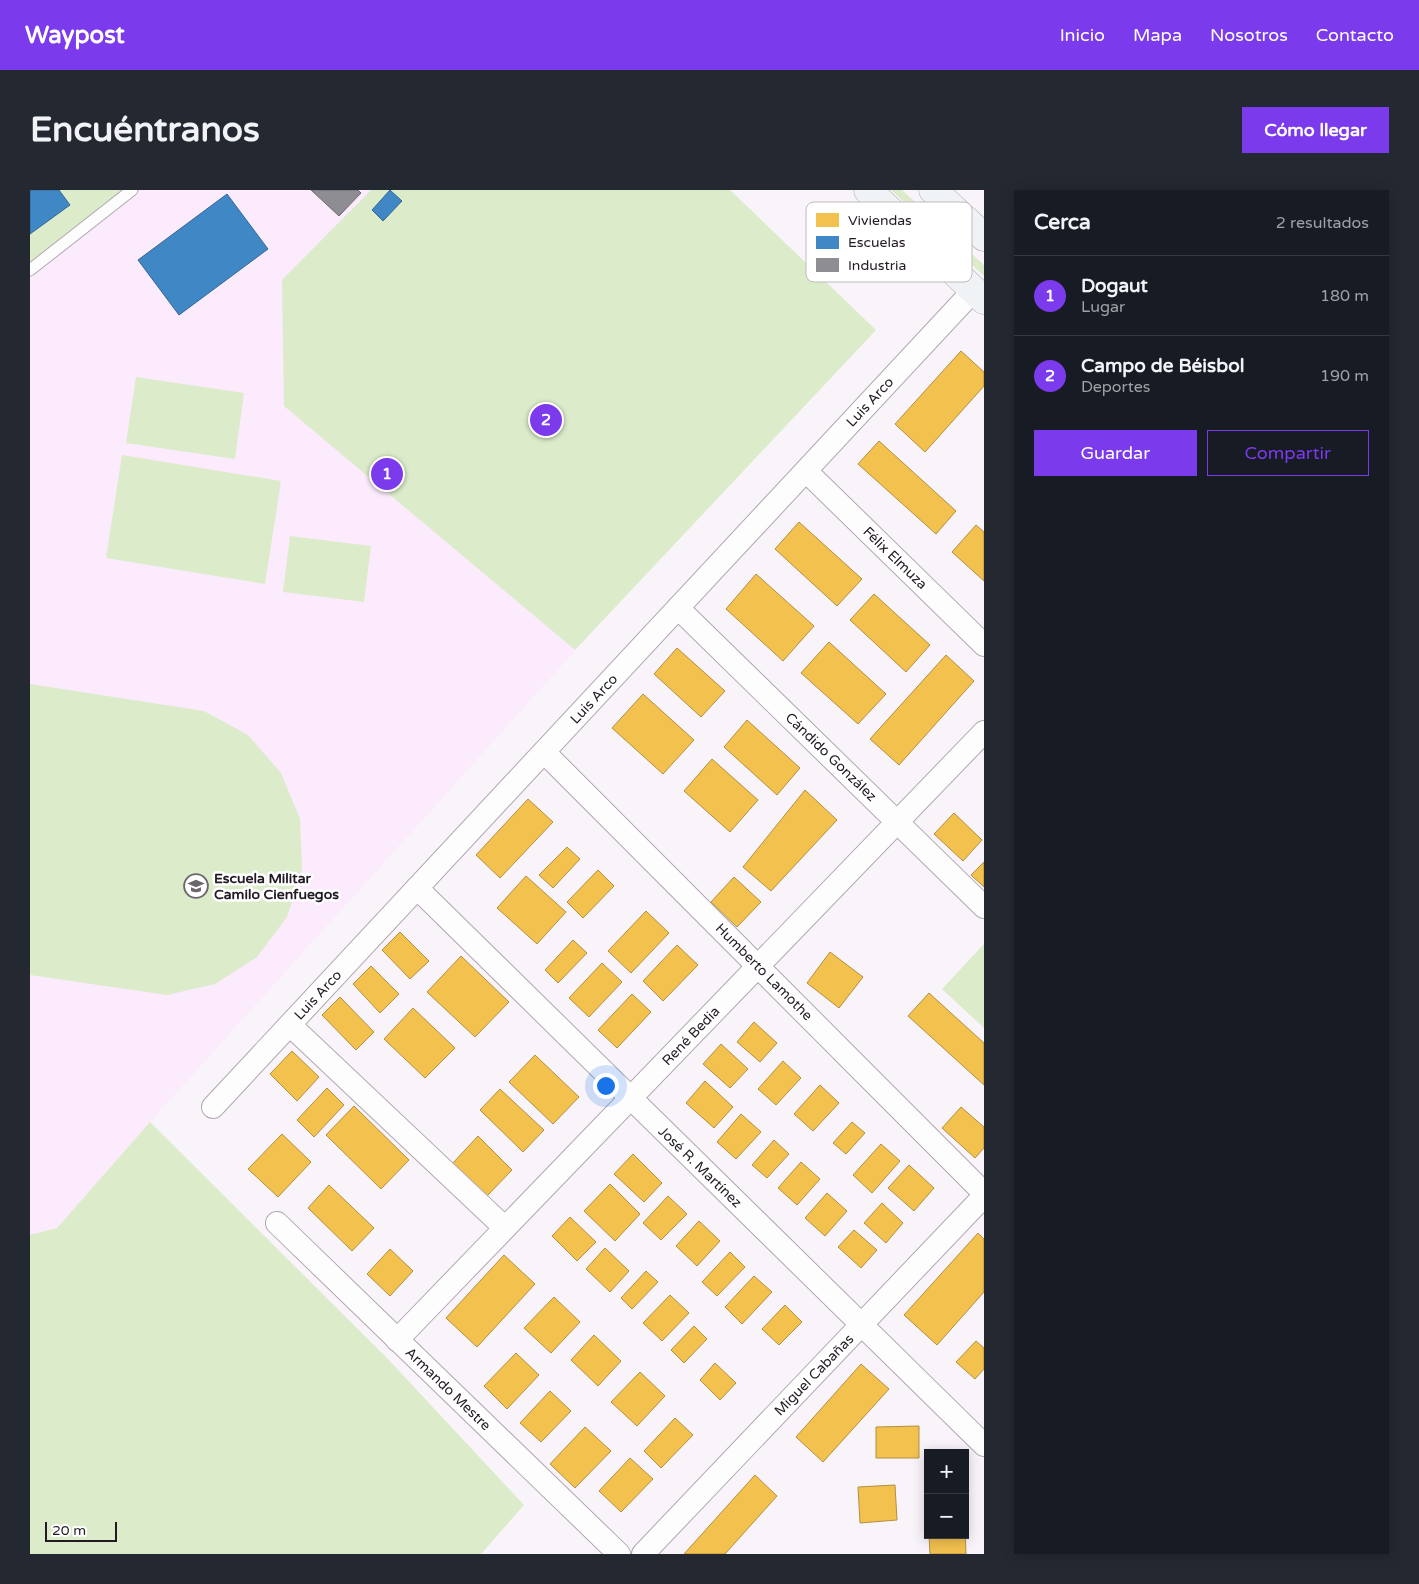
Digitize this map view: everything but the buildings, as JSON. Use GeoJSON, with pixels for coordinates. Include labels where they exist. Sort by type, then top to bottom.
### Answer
{"type":"FeatureCollection","features":[{"type":"Feature","properties":{"kind":"main road"},"geometry":{"type":"LineString","coordinates":[[868,190],[881,202]]}},
{"type":"Feature","properties":{"kind":"main road"},"geometry":{"type":"LineString","coordinates":[[933,190],[946,202]]}},
{"type":"Feature","properties":{"kind":"main road"},"geometry":{"type":"LineString","coordinates":[[972,225],[984,236]]}},
{"type":"Feature","properties":{"kind":"main road"},"geometry":{"type":"LineString","coordinates":[[965,282],[979,295]]}},
{"type":"Feature","properties":{"kind":"street","name":"Luis Arco"},"geometry":{"type":"LineString","coordinates":[[213,1107],[806,471],[979,295]]}},
{"type":"Feature","properties":{"kind":"street","name":"Félix Elmuza"},"geometry":{"type":"LineString","coordinates":[[806,471],[984,645]]}},
{"type":"Feature","properties":{"kind":"street","name":"Cándido González"},"geometry":{"type":"LineString","coordinates":[[678,608],[984,906]]}},
{"type":"Feature","properties":{"kind":"street","name":"René Bedia"},"geometry":{"type":"LineString","coordinates":[[397,1340],[984,732]]}},
{"type":"Feature","properties":{"kind":"street","name":"Humberto Lamothe"},"geometry":{"type":"LineString","coordinates":[[544,752],[984,1195]]}},
{"type":"Feature","properties":{"kind":"street","name":"José R. Martínez"},"geometry":{"type":"LineString","coordinates":[[417,888],[984,1445]]}},
{"type":"Feature","properties":{"kind":"street"},"geometry":{"type":"LineString","coordinates":[[290,1025],[505,1228]]}},
{"type":"Feature","properties":{"kind":"street","name":"Miguel Cabañas"},"geometry":{"type":"LineString","coordinates":[[643,1554],[984,1195]]}},
{"type":"Feature","properties":{"kind":"street","name":"Armando Mestre"},"geometry":{"type":"LineString","coordinates":[[277,1223],[619,1554]]}},
{"type":"Feature","properties":{"kind":"lane"},"geometry":{"type":"LineString","coordinates":[[30,270],[132,190]]}},
{"type":"Feature","properties":{"kind":"shaded area","name":"Escuela Militar Camilo Cienfuegos"},"geometry":{"type":"Polygon","coordinates":[[[30,190],[730,190],[806,263],[806,282],[826,282],[876,330],[619,602],[150,1122],[57,1228],[30,1235],[30,190]]]}},
{"type":"Feature","properties":{"kind":"green space"},"geometry":{"type":"Polygon","coordinates":[[[30,190],[132,190],[30,270],[30,190]]]}},
{"type":"Feature","properties":{"kind":"green space"},"geometry":{"type":"Polygon","coordinates":[[[371,190],[730,190],[806,263],[806,282],[826,282],[876,330],[575,650],[284,406],[282,280],[371,190]]]}},
{"type":"Feature","properties":{"kind":"green space"},"geometry":{"type":"Polygon","coordinates":[[[891,190],[902,190],[915,202],[904,202],[891,190]]]}},
{"type":"Feature","properties":{"kind":"green space"},"geometry":{"type":"Polygon","coordinates":[[[972,254],[984,265],[984,276],[972,265],[972,254]]]}},
{"type":"Feature","properties":{"kind":"green space"},"geometry":{"type":"Polygon","coordinates":[[[136,377],[244,393],[235,459],[126,443],[136,377]]]}},
{"type":"Feature","properties":{"kind":"green space"},"geometry":{"type":"Polygon","coordinates":[[[122,455],[281,481],[265,584],[106,558],[122,455]]]}},
{"type":"Feature","properties":{"kind":"green space"},"geometry":{"type":"Polygon","coordinates":[[[290,536],[371,546],[364,602],[283,592],[290,536]]]}},
{"type":"Feature","properties":{"kind":"green space"},"geometry":{"type":"Polygon","coordinates":[[[30,684],[204,711],[248,735],[281,773],[300,819],[302,869],[287,917],[257,957],[215,984],[167,995],[30,975],[30,684]]]}},
{"type":"Feature","properties":{"kind":"green space"},"geometry":{"type":"Polygon","coordinates":[[[984,944],[984,1028],[942,989],[984,944]]]}},
{"type":"Feature","properties":{"kind":"green space"},"geometry":{"type":"Polygon","coordinates":[[[150,1122],[388,1359],[524,1505],[481,1554],[30,1554],[30,1235],[57,1228],[150,1122]]]}},
{"type":"Feature","properties":{"kind":"place","name":"Campo de Béisbol"},"geometry":{"type":"Point","coordinates":[546,420]}},
{"type":"Feature","properties":{"kind":"place","name":"Dogaut"},"geometry":{"type":"Point","coordinates":[387,474]}},
{"type":"Feature","properties":{"kind":"place","name":"Escuela Militar Camilo Cienfuegos"},"geometry":{"type":"Point","coordinates":[196,886]}}]}
